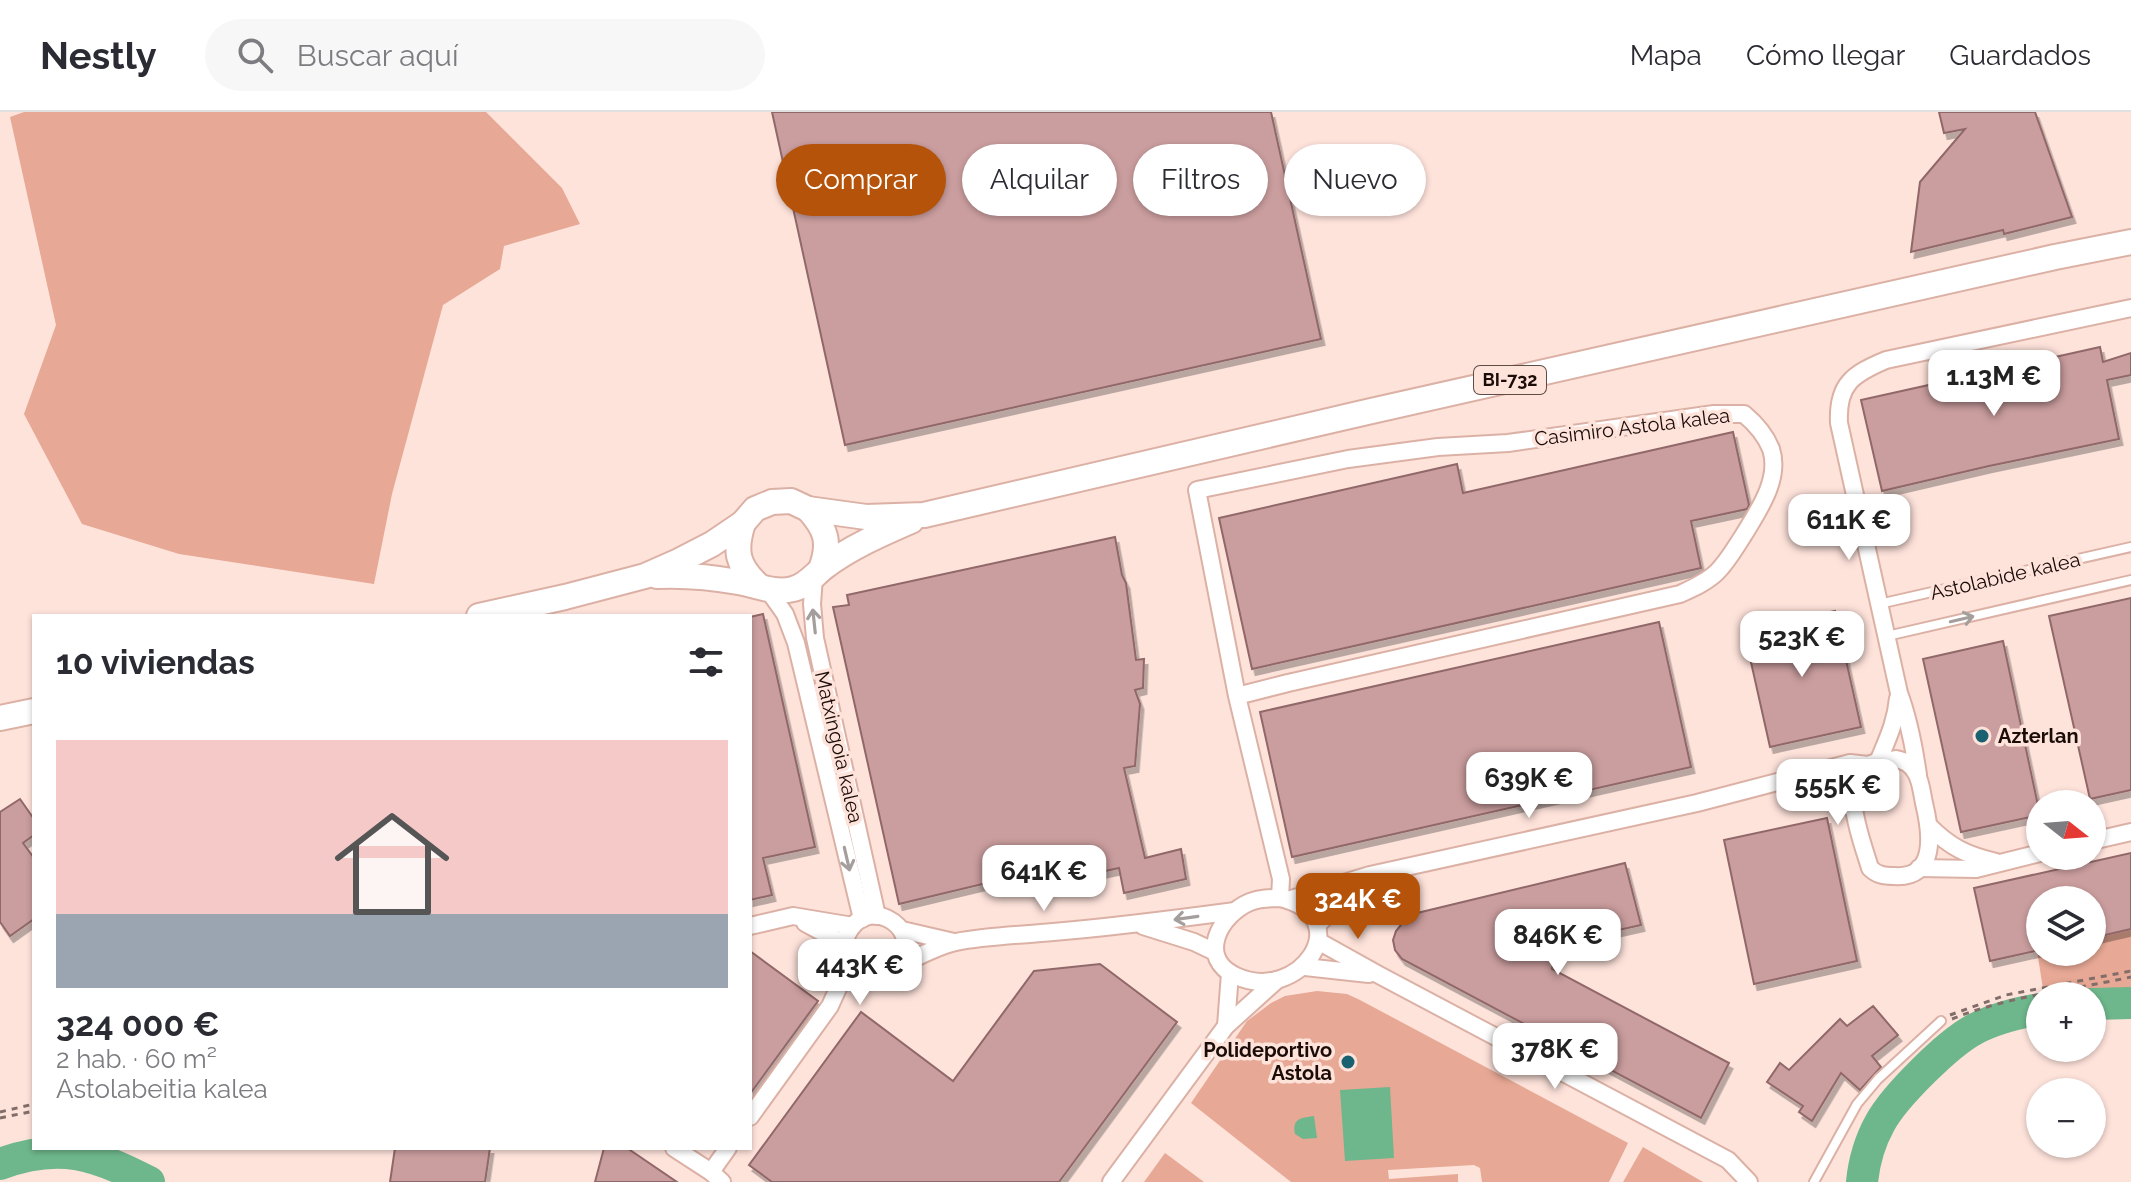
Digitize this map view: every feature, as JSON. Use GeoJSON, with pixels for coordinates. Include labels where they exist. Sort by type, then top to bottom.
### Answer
{"type":"FeatureCollection","features":[{"type":"Feature","properties":{"kind":"main road","name":"BI-732"},"geometry":{"type":"LineString","coordinates":[[645,576],[707,577],[792,590],[887,531],[924,515],[2131,239]]}},
{"type":"Feature","properties":{"kind":"main road","name":"BI-732"},"geometry":{"type":"LineString","coordinates":[[488,614],[645,576],[690,556],[743,523],[755,509],[772,502],[791,501],[808,509],[866,517],[924,515]]}},
{"type":"Feature","properties":{"kind":"main road"},"geometry":{"type":"LineString","coordinates":[[808,509],[820,522],[827,540],[826,556],[817,573]]}},
{"type":"Feature","properties":{"kind":"main road"},"geometry":{"type":"LineString","coordinates":[[743,523],[737,542],[739,561],[750,578],[764,588]]}},
{"type":"Feature","properties":{"kind":"main road"},"geometry":{"type":"LineString","coordinates":[[0,718],[32,711]]}},
{"type":"Feature","properties":{"kind":"street"},"geometry":{"type":"LineString","coordinates":[[1899,693],[1894,724],[1873,764],[1858,775],[1853,795],[1854,810],[1873,872],[1898,877],[1909,875],[1919,868],[1929,851],[1931,839],[1912,735],[1899,693],[1839,423],[1838,410],[1845,386],[1858,373],[1886,360],[2131,308]]}},
{"type":"Feature","properties":{"kind":"street","name":"Casimiro Astola kalea"},"geometry":{"type":"LineString","coordinates":[[1237,696],[1680,594],[1717,572],[1765,501],[1773,472],[1771,450],[1759,427],[1744,414],[1714,414],[1508,443],[1438,447],[1348,459],[1197,490],[1237,696],[1284,899]]}},
{"type":"Feature","properties":{"kind":"street","name":"Matxingoia kalea"},"geometry":{"type":"LineString","coordinates":[[817,573],[812,604],[815,638],[864,920]]}},
{"type":"Feature","properties":{"kind":"street","name":"Matxingoia kalea"},"geometry":{"type":"LineString","coordinates":[[764,588],[785,614],[796,643],[864,920]]}},
{"type":"Feature","properties":{"kind":"street"},"geometry":{"type":"LineString","coordinates":[[1284,899],[1302,905],[1311,914],[1318,933],[1314,954],[1305,967],[1277,980],[1259,983],[1230,973],[1222,966],[1215,952],[1217,934],[1223,922],[1235,911],[1260,899],[1284,899],[1370,875],[1697,803],[1850,763],[1873,764],[1896,759],[1910,765],[1918,775]]}},
{"type":"Feature","properties":{"kind":"street"},"geometry":{"type":"LineString","coordinates":[[1786,781],[1820,788],[1840,797],[1854,810]]}},
{"type":"Feature","properties":{"kind":"street"},"geometry":{"type":"LineString","coordinates":[[1929,826],[1956,849],[1998,862]]}},
{"type":"Feature","properties":{"kind":"street"},"geometry":{"type":"LineString","coordinates":[[2106,838],[2131,832]]}},
{"type":"Feature","properties":{"kind":"street"},"geometry":{"type":"LineString","coordinates":[[1919,868],[1976,869],[2026,856]]}},
{"type":"Feature","properties":{"kind":"street"},"geometry":{"type":"LineString","coordinates":[[1260,899],[1271,878],[1276,858]]}},
{"type":"Feature","properties":{"kind":"street"},"geometry":{"type":"LineString","coordinates":[[1318,933],[1370,875]]}},
{"type":"Feature","properties":{"kind":"street"},"geometry":{"type":"LineString","coordinates":[[902,930],[954,942],[1235,911]]}},
{"type":"Feature","properties":{"kind":"street"},"geometry":{"type":"LineString","coordinates":[[793,916],[844,944]]}},
{"type":"Feature","properties":{"kind":"street"},"geometry":{"type":"LineString","coordinates":[[752,926],[793,916],[864,920],[887,918],[902,930],[907,947],[903,965]]}},
{"type":"Feature","properties":{"kind":"street"},"geometry":{"type":"LineString","coordinates":[[864,920],[847,934],[844,944],[849,964],[865,977],[886,978],[903,965],[954,942]]}},
{"type":"Feature","properties":{"kind":"street"},"geometry":{"type":"LineString","coordinates":[[1138,924],[1215,952]]}},
{"type":"Feature","properties":{"kind":"street"},"geometry":{"type":"LineString","coordinates":[[1318,933],[1379,975],[1728,1160],[1749,1182]]}},
{"type":"Feature","properties":{"kind":"street"},"geometry":{"type":"LineString","coordinates":[[752,1114],[830,1006],[849,964]]}},
{"type":"Feature","properties":{"kind":"street"},"geometry":{"type":"LineString","coordinates":[[1305,967],[1379,975]]}},
{"type":"Feature","properties":{"kind":"street"},"geometry":{"type":"LineString","coordinates":[[1226,1026],[1230,973]]}},
{"type":"Feature","properties":{"kind":"street"},"geometry":{"type":"LineString","coordinates":[[830,1006],[865,977]]}},
{"type":"Feature","properties":{"kind":"street"},"geometry":{"type":"LineString","coordinates":[[1111,1182],[1226,1026],[1277,980]]}},
{"type":"Feature","properties":{"kind":"street"},"geometry":{"type":"LineString","coordinates":[[677,1150],[716,1177],[727,1150]]}},
{"type":"Feature","properties":{"kind":"lane","name":"Astolabide kalea"},"geometry":{"type":"LineString","coordinates":[[1879,604],[2131,547]]}},
{"type":"Feature","properties":{"kind":"lane","name":"Astolabide kalea"},"geometry":{"type":"LineString","coordinates":[[1886,636],[2131,580]]}},
{"type":"Feature","properties":{"kind":"lane"},"geometry":{"type":"LineString","coordinates":[[1814,1182],[1857,1104],[1878,1079],[1941,1021]]}},
{"type":"Feature","properties":{"kind":"path"},"geometry":{"type":"LineString","coordinates":[[1941,1021],[1953,1013],[2006,995],[2131,971]]}},
{"type":"Feature","properties":{"kind":"path"},"geometry":{"type":"LineString","coordinates":[[1953,1018],[2026,997],[2076,990],[2131,977]]}},
{"type":"Feature","properties":{"kind":"path"},"geometry":{"type":"LineString","coordinates":[[0,1112],[32,1104]]}},
{"type":"Feature","properties":{"kind":"path"},"geometry":{"type":"LineString","coordinates":[[0,1118],[32,1111]]}},
{"type":"Feature","properties":{"kind":"shaded area"},"geometry":{"type":"Polygon","coordinates":[[[24,112],[486,112],[562,188],[580,224],[504,246],[500,269],[443,305],[392,494],[374,584],[179,554],[82,524],[24,414],[56,325],[10,117],[24,112]]]}},
{"type":"Feature","properties":{"kind":"shaded area"},"geometry":{"type":"Polygon","coordinates":[[[2131,929],[2131,988],[2106,991],[2106,982],[2042,982],[2039,966],[2106,966],[2106,935],[2131,929]]]}},
{"type":"Feature","properties":{"kind":"shaded area","name":"Polideportivo Astola"},"geometry":{"type":"Polygon","coordinates":[[[1317,991],[1347,994],[1360,1000],[1628,1143],[1609,1182],[1482,1182],[1480,1168],[1474,1165],[1388,1170],[1389,1179],[1458,1174],[1458,1182],[1291,1182],[1191,1103],[1247,1021],[1285,996],[1317,991]]]}},
{"type":"Feature","properties":{"kind":"shaded area"},"geometry":{"type":"Polygon","coordinates":[[[1390,1087],[1394,1158],[1345,1161],[1340,1090],[1390,1087]]]}},
{"type":"Feature","properties":{"kind":"shaded area"},"geometry":{"type":"Polygon","coordinates":[[[1314,1116],[1317,1138],[1303,1139],[1295,1134],[1296,1122],[1314,1116]]]}},
{"type":"Feature","properties":{"kind":"shaded area"},"geometry":{"type":"Polygon","coordinates":[[[1643,1147],[1703,1182],[1623,1182],[1643,1147]]]}},
{"type":"Feature","properties":{"kind":"shaded area"},"geometry":{"type":"Polygon","coordinates":[[[1165,1153],[1204,1182],[1144,1182],[1165,1153]]]}},
{"type":"Feature","properties":{"kind":"building"},"geometry":{"type":"Polygon","coordinates":[[[772,112],[1271,112],[1284,171],[1284,216],[1294,216],[1321,339],[845,445],[795,216],[946,216],[946,144],[779,144],[772,112]]]}},
{"type":"Feature","properties":{"kind":"building"},"geometry":{"type":"Polygon","coordinates":[[[1939,112],[2035,112],[2072,217],[1911,252],[1920,182],[1965,129],[1944,133],[1939,112]]]}},
{"type":"Feature","properties":{"kind":"building"},"geometry":{"type":"Polygon","coordinates":[[[2100,347],[2103,362],[2131,353],[2131,375],[2107,380],[2119,439],[1882,491],[1861,400],[2100,347]]]}},
{"type":"Feature","properties":{"kind":"building"},"geometry":{"type":"Polygon","coordinates":[[[1733,432],[1749,505],[1747,509],[1691,521],[1701,568],[1252,669],[1219,518],[1457,464],[1463,493],[1733,432]]]}},
{"type":"Feature","properties":{"kind":"building"},"geometry":{"type":"Polygon","coordinates":[[[1115,537],[1126,583],[1136,660],[1144,659],[1143,688],[1135,690],[1140,704],[1135,766],[1124,768],[1145,858],[1181,849],[1186,879],[1124,893],[1119,868],[1034,887],[1033,872],[899,904],[833,607],[849,605],[847,595],[1115,537]]]}},
{"type":"Feature","properties":{"kind":"building"},"geometry":{"type":"Polygon","coordinates":[[[2131,598],[2131,790],[2106,795],[2106,790],[2088,790],[2049,616],[2131,598]]]}},
{"type":"Feature","properties":{"kind":"building"},"geometry":{"type":"Polygon","coordinates":[[[1835,611],[1861,727],[1770,747],[1744,631],[1835,611]]]}},
{"type":"Feature","properties":{"kind":"building"},"geometry":{"type":"Polygon","coordinates":[[[763,614],[815,847],[763,858],[772,895],[752,900],[752,617],[763,614]]]}},
{"type":"Feature","properties":{"kind":"building"},"geometry":{"type":"Polygon","coordinates":[[[1659,622],[1691,767],[1292,857],[1260,712],[1659,622]]]}},
{"type":"Feature","properties":{"kind":"building","name":"Azterlan"},"geometry":{"type":"Polygon","coordinates":[[[2003,641],[2035,790],[2026,790],[2026,818],[1961,832],[1923,659],[2003,641]]]}},
{"type":"Feature","properties":{"kind":"building"},"geometry":{"type":"Polygon","coordinates":[[[20,799],[32,816],[32,836],[23,843],[32,855],[32,920],[10,936],[0,922],[0,812],[20,799]]]}},
{"type":"Feature","properties":{"kind":"building"},"geometry":{"type":"Polygon","coordinates":[[[1827,818],[1857,961],[1754,984],[1724,840],[1827,818]]]}},
{"type":"Feature","properties":{"kind":"building"},"geometry":{"type":"Polygon","coordinates":[[[2131,853],[2131,929],[2106,935],[2106,886],[2026,886],[2026,953],[1990,961],[1974,888],[2055,870],[2106,870],[2106,859],[2131,853]]]}},
{"type":"Feature","properties":{"kind":"building"},"geometry":{"type":"Polygon","coordinates":[[[1625,863],[1641,925],[1556,944],[1552,969],[1729,1063],[1701,1118],[1402,959],[1395,950],[1393,940],[1396,931],[1409,915],[1625,863]]]}},
{"type":"Feature","properties":{"kind":"building"},"geometry":{"type":"Polygon","coordinates":[[[752,952],[818,1001],[752,1091],[752,952]]]}},
{"type":"Feature","properties":{"kind":"building"},"geometry":{"type":"Polygon","coordinates":[[[1100,964],[1177,1022],[1059,1182],[772,1182],[749,1165],[861,1012],[953,1081],[1034,971],[1100,964]]]}},
{"type":"Feature","properties":{"kind":"building"},"geometry":{"type":"Polygon","coordinates":[[[1873,1006],[1898,1035],[1872,1056],[1881,1067],[1860,1090],[1841,1073],[1812,1121],[1799,1112],[1803,1106],[1767,1082],[1780,1063],[1789,1070],[1840,1019],[1847,1026],[1873,1006]]]}},
{"type":"Feature","properties":{"kind":"building"},"geometry":{"type":"Polygon","coordinates":[[[395,1150],[490,1150],[485,1182],[390,1182],[395,1150]]]}},
{"type":"Feature","properties":{"kind":"building"},"geometry":{"type":"Polygon","coordinates":[[[603,1150],[630,1150],[677,1182],[595,1182],[603,1150]]]}},
{"type":"Feature","properties":{"kind":"waterway"},"geometry":{"type":"LineString","coordinates":[[2106,1004],[2131,1003]]}},
{"type":"Feature","properties":{"kind":"waterway"},"geometry":{"type":"LineString","coordinates":[[1862,1182],[1868,1152],[1880,1123],[1897,1099],[1923,1072],[1975,1029],[2026,1012]]}},
{"type":"Feature","properties":{"kind":"waterway"},"geometry":{"type":"LineString","coordinates":[[0,1164],[41,1154],[76,1154],[111,1164],[149,1182]]}},
{"type":"Feature","properties":{"kind":"place","name":"Azterlan"},"geometry":{"type":"Point","coordinates":[1982,736]}},
{"type":"Feature","properties":{"kind":"place","name":"Polideportivo Astola"},"geometry":{"type":"Point","coordinates":[1348,1062]}}]}
